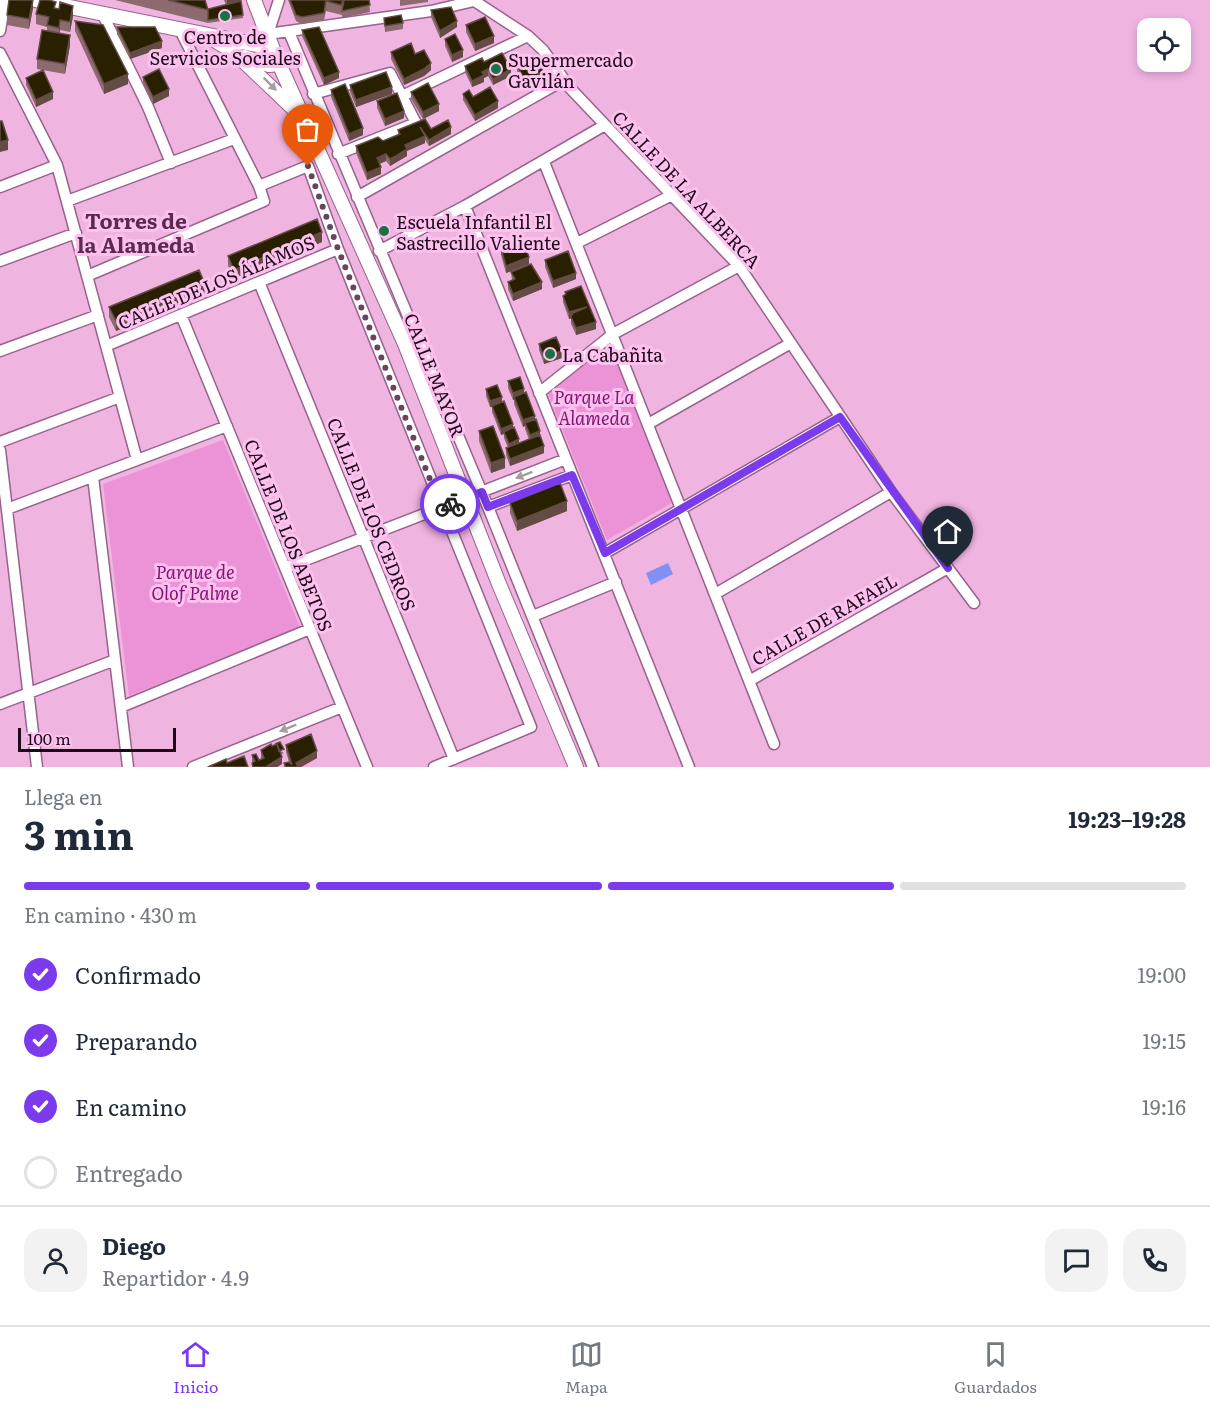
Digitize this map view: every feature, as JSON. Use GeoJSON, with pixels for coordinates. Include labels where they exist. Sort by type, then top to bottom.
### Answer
{"type":"FeatureCollection","features":[{"type":"Feature","properties":{"kind":"street"},"geometry":{"type":"LineString","coordinates":[[0,31],[5,0]]}},
{"type":"Feature","properties":{"kind":"street"},"geometry":{"type":"LineString","coordinates":[[35,0],[91,8],[206,36],[223,38],[268,35],[431,11],[474,0]]}},
{"type":"Feature","properties":{"kind":"street","name":"CALLE MAYOR"},"geometry":{"type":"LineString","coordinates":[[254,0],[279,64],[405,344],[465,498],[576,767]]}},
{"type":"Feature","properties":{"kind":"street"},"geometry":{"type":"LineString","coordinates":[[268,35],[279,0]]}},
{"type":"Feature","properties":{"kind":"street","name":"CALLE DE LA ALBERCA"},"geometry":{"type":"LineString","coordinates":[[474,0],[528,36],[543,50],[564,80],[605,125],[674,194],[740,266],[891,492],[974,603]]}},
{"type":"Feature","properties":{"kind":"street"},"geometry":{"type":"LineString","coordinates":[[91,8],[148,107],[171,163]]}},
{"type":"Feature","properties":{"kind":"street"},"geometry":{"type":"LineString","coordinates":[[87,276],[264,201],[259,186],[180,30]]}},
{"type":"Feature","properties":{"kind":"street","name":"CALLE MAYOR"},"geometry":{"type":"LineString","coordinates":[[289,32],[338,154],[482,492],[593,767]]}},
{"type":"Feature","properties":{"kind":"street"},"geometry":{"type":"LineString","coordinates":[[223,38],[268,35]]}},
{"type":"Feature","properties":{"kind":"street"},"geometry":{"type":"LineString","coordinates":[[206,36],[234,52],[269,65],[279,64]]}},
{"type":"Feature","properties":{"kind":"street"},"geometry":{"type":"LineString","coordinates":[[402,96],[528,36]]}},
{"type":"Feature","properties":{"kind":"street"},"geometry":{"type":"LineString","coordinates":[[234,52],[306,120]]}},
{"type":"Feature","properties":{"kind":"street"},"geometry":{"type":"LineString","coordinates":[[0,53],[57,165],[137,460]]}},
{"type":"Feature","properties":{"kind":"street"},"geometry":{"type":"LineString","coordinates":[[313,94],[390,73],[416,123],[338,154]]}},
{"type":"Feature","properties":{"kind":"street"},"geometry":{"type":"LineString","coordinates":[[357,197],[564,80]]}},
{"type":"Feature","properties":{"kind":"street"},"geometry":{"type":"LineString","coordinates":[[379,251],[544,162],[605,125]]}},
{"type":"Feature","properties":{"kind":"street"},"geometry":{"type":"LineString","coordinates":[[67,201],[234,139]]}},
{"type":"Feature","properties":{"kind":"street"},"geometry":{"type":"LineString","coordinates":[[544,162],[774,744]]}},
{"type":"Feature","properties":{"kind":"street"},"geometry":{"type":"LineString","coordinates":[[0,187],[57,165]]}},
{"type":"Feature","properties":{"kind":"street"},"geometry":{"type":"LineString","coordinates":[[259,186],[308,166],[338,249],[531,727],[434,767]]}},
{"type":"Feature","properties":{"kind":"street"},"geometry":{"type":"LineString","coordinates":[[577,243],[674,194]]}},
{"type":"Feature","properties":{"kind":"street"},"geometry":{"type":"LineString","coordinates":[[465,206],[689,767]]}},
{"type":"Feature","properties":{"kind":"street"},"geometry":{"type":"LineString","coordinates":[[0,261],[76,233]]}},
{"type":"Feature","properties":{"kind":"street","name":"CALLE DE LOS ÁLAMOS"},"geometry":{"type":"LineString","coordinates":[[106,346],[338,249]]}},
{"type":"Feature","properties":{"kind":"street"},"geometry":{"type":"LineString","coordinates":[[539,393],[613,334],[740,266]]}},
{"type":"Feature","properties":{"kind":"street","name":"CALLE DE LOS CEDROS"},"geometry":{"type":"LineString","coordinates":[[259,282],[454,759]]}},
{"type":"Feature","properties":{"kind":"street"},"geometry":{"type":"LineString","coordinates":[[0,351],[98,315]]}},
{"type":"Feature","properties":{"kind":"street","name":"CALLE DE LOS ABETOS"},"geometry":{"type":"LineString","coordinates":[[181,315],[367,767]]}},
{"type":"Feature","properties":{"kind":"street"},"geometry":{"type":"LineString","coordinates":[[648,424],[791,343]]}},
{"type":"Feature","properties":{"kind":"street"},"geometry":{"type":"LineString","coordinates":[[0,442],[120,397]]}},
{"type":"Feature","properties":{"kind":"street"},"geometry":{"type":"LineString","coordinates":[[605,553],[840,417]]}},
{"type":"Feature","properties":{"kind":"street"},"geometry":{"type":"LineString","coordinates":[[7,509],[227,426]]}},
{"type":"Feature","properties":{"kind":"street"},"geometry":{"type":"LineString","coordinates":[[0,450],[37,767]]}},
{"type":"Feature","properties":{"kind":"street"},"geometry":{"type":"LineString","coordinates":[[285,568],[566,459]]}},
{"type":"Feature","properties":{"kind":"street"},"geometry":{"type":"LineString","coordinates":[[488,507],[572,475]]}},
{"type":"Feature","properties":{"kind":"street"},"geometry":{"type":"LineString","coordinates":[[93,477],[128,767]]}},
{"type":"Feature","properties":{"kind":"street"},"geometry":{"type":"LineString","coordinates":[[715,594],[891,492]]}},
{"type":"Feature","properties":{"kind":"street","name":"CALLE DE RAFAEL"},"geometry":{"type":"LineString","coordinates":[[749,681],[948,568]]}},
{"type":"Feature","properties":{"kind":"street"},"geometry":{"type":"LineString","coordinates":[[533,616],[616,582]]}},
{"type":"Feature","properties":{"kind":"street"},"geometry":{"type":"LineString","coordinates":[[121,706],[310,629]]}},
{"type":"Feature","properties":{"kind":"street"},"geometry":{"type":"LineString","coordinates":[[0,704],[115,660]]}},
{"type":"Feature","properties":{"kind":"street"},"geometry":{"type":"LineString","coordinates":[[193,767],[342,706]]}},
{"type":"Feature","properties":{"kind":"green space","name":"Parque La Alameda"},"geometry":{"type":"Polygon","coordinates":[[[611,342],[672,503],[607,540],[548,394],[611,342]]]}},
{"type":"Feature","properties":{"kind":"green space","name":"Parque de Olof Palme"},"geometry":{"type":"Polygon","coordinates":[[[223,440],[300,627],[129,696],[103,484],[223,440]]]}},
{"type":"Feature","properties":{"kind":"water"},"geometry":{"type":"Polygon","coordinates":[[[668,563],[673,574],[651,585],[646,573],[668,563]]]}},
{"type":"Feature","properties":{"kind":"building"},"geometry":{"type":"Polygon","coordinates":[[[9,0],[33,0],[29,19],[7,15],[9,0]]]}},
{"type":"Feature","properties":{"kind":"building"},"geometry":{"type":"Polygon","coordinates":[[[40,0],[56,2],[54,8],[59,9],[60,2],[73,6],[70,22],[60,20],[59,28],[47,25],[49,17],[36,14],[40,0]]]}},
{"type":"Feature","properties":{"kind":"building"},"geometry":{"type":"Polygon","coordinates":[[[168,0],[205,0],[208,10],[168,0]]]}},
{"type":"Feature","properties":{"kind":"building"},"geometry":{"type":"Polygon","coordinates":[[[290,0],[326,0],[324,13],[302,17],[296,15],[290,0]]]}},
{"type":"Feature","properties":{"kind":"building"},"geometry":{"type":"Polygon","coordinates":[[[326,0],[343,0],[341,5],[326,0]]]}},
{"type":"Feature","properties":{"kind":"building"},"geometry":{"type":"Polygon","coordinates":[[[344,0],[369,0],[370,5],[342,11],[344,0]]]}},
{"type":"Feature","properties":{"kind":"building","name":"Centro de Servicios Sociales"},"geometry":{"type":"Polygon","coordinates":[[[241,1],[243,15],[208,20],[208,9],[241,1]]]}},
{"type":"Feature","properties":{"kind":"building"},"geometry":{"type":"Polygon","coordinates":[[[451,7],[457,21],[440,31],[431,10],[451,7]]]}},
{"type":"Feature","properties":{"kind":"building"},"geometry":{"type":"Polygon","coordinates":[[[401,15],[403,23],[385,26],[384,18],[401,15]]]}},
{"type":"Feature","properties":{"kind":"building"},"geometry":{"type":"Polygon","coordinates":[[[485,17],[494,36],[475,44],[466,25],[485,17]]]}},
{"type":"Feature","properties":{"kind":"building"},"geometry":{"type":"Polygon","coordinates":[[[75,21],[103,25],[128,74],[104,84],[75,21]]]}},
{"type":"Feature","properties":{"kind":"building"},"geometry":{"type":"Polygon","coordinates":[[[117,27],[155,27],[162,41],[130,53],[117,27]]]}},
{"type":"Feature","properties":{"kind":"building"},"geometry":{"type":"Polygon","coordinates":[[[319,27],[339,72],[324,78],[302,30],[319,27]]]}},
{"type":"Feature","properties":{"kind":"building"},"geometry":{"type":"Polygon","coordinates":[[[42,30],[70,35],[65,64],[37,59],[42,30]]]}},
{"type":"Feature","properties":{"kind":"building"},"geometry":{"type":"Polygon","coordinates":[[[455,34],[463,50],[452,55],[445,39],[455,34]]]}},
{"type":"Feature","properties":{"kind":"building"},"geometry":{"type":"Polygon","coordinates":[[[411,43],[415,54],[424,50],[431,63],[404,79],[391,52],[411,43]]]}},
{"type":"Feature","properties":{"kind":"building"},"geometry":{"type":"Polygon","coordinates":[[[502,53],[511,69],[493,79],[488,69],[482,72],[484,75],[472,81],[465,66],[482,58],[484,62],[502,53]]]}},
{"type":"Feature","properties":{"kind":"building"},"geometry":{"type":"Polygon","coordinates":[[[534,55],[543,71],[538,74],[540,77],[527,84],[517,65],[534,55]]]}},
{"type":"Feature","properties":{"kind":"building"},"geometry":{"type":"Polygon","coordinates":[[[159,69],[169,89],[153,97],[143,77],[159,69]]]}},
{"type":"Feature","properties":{"kind":"building"},"geometry":{"type":"Polygon","coordinates":[[[43,70],[53,92],[36,100],[26,78],[43,70]]]}},
{"type":"Feature","properties":{"kind":"building"},"geometry":{"type":"Polygon","coordinates":[[[386,72],[392,87],[356,100],[350,85],[386,72]]]}},
{"type":"Feature","properties":{"kind":"building"},"geometry":{"type":"Polygon","coordinates":[[[428,83],[439,104],[423,112],[411,92],[428,83]]]}},
{"type":"Feature","properties":{"kind":"building"},"geometry":{"type":"Polygon","coordinates":[[[345,84],[363,128],[349,134],[331,90],[345,84]]]}},
{"type":"Feature","properties":{"kind":"building"},"geometry":{"type":"Polygon","coordinates":[[[490,87],[498,101],[475,115],[463,94],[469,90],[473,97],[490,87]]]}},
{"type":"Feature","properties":{"kind":"building"},"geometry":{"type":"Polygon","coordinates":[[[397,93],[404,111],[385,119],[377,101],[397,93]]]}},
{"type":"Feature","properties":{"kind":"building"},"geometry":{"type":"Polygon","coordinates":[[[425,119],[431,129],[448,120],[451,127],[429,140],[420,127],[425,136],[405,145],[407,149],[390,159],[386,154],[377,158],[381,167],[367,173],[356,146],[378,137],[383,141],[400,134],[398,130],[425,119]]]}},
{"type":"Feature","properties":{"kind":"building"},"geometry":{"type":"Polygon","coordinates":[[[0,121],[2,121],[8,140],[0,142],[0,121]]]}},
{"type":"Feature","properties":{"kind":"building"},"geometry":{"type":"Polygon","coordinates":[[[317,219],[322,232],[234,270],[228,256],[317,219]]]}},
{"type":"Feature","properties":{"kind":"building"},"geometry":{"type":"Polygon","coordinates":[[[522,240],[529,257],[506,266],[501,248],[522,240]]]}},
{"type":"Feature","properties":{"kind":"building"},"geometry":{"type":"Polygon","coordinates":[[[568,251],[576,273],[553,281],[545,260],[568,251]]]}},
{"type":"Feature","properties":{"kind":"building"},"geometry":{"type":"Polygon","coordinates":[[[531,264],[542,282],[513,294],[508,282],[515,279],[511,272],[531,264]]]}},
{"type":"Feature","properties":{"kind":"building"},"geometry":{"type":"Polygon","coordinates":[[[199,270],[205,284],[116,321],[109,307],[199,270]]]}},
{"type":"Feature","properties":{"kind":"building"},"geometry":{"type":"Polygon","coordinates":[[[581,286],[596,322],[576,328],[571,317],[573,313],[587,307],[569,312],[563,296],[565,292],[581,286]]]}},
{"type":"Feature","properties":{"kind":"building"},"geometry":{"type":"Polygon","coordinates":[[[556,337],[562,351],[544,357],[539,344],[556,337]]]}},
{"type":"Feature","properties":{"kind":"building"},"geometry":{"type":"Polygon","coordinates":[[[520,377],[524,389],[513,393],[508,381],[520,377]]]}},
{"type":"Feature","properties":{"kind":"building"},"geometry":{"type":"Polygon","coordinates":[[[497,385],[502,397],[490,401],[486,389],[497,385]]]}},
{"type":"Feature","properties":{"kind":"building"},"geometry":{"type":"Polygon","coordinates":[[[526,392],[535,416],[523,420],[514,397],[526,392]]]}},
{"type":"Feature","properties":{"kind":"building"},"geometry":{"type":"Polygon","coordinates":[[[504,401],[513,424],[501,429],[492,406],[504,401]]]}},
{"type":"Feature","properties":{"kind":"building"},"geometry":{"type":"Polygon","coordinates":[[[536,419],[540,431],[530,435],[525,423],[536,419]]]}},
{"type":"Feature","properties":{"kind":"building"},"geometry":{"type":"Polygon","coordinates":[[[493,426],[505,458],[491,463],[479,431],[493,426]]]}},
{"type":"Feature","properties":{"kind":"building"},"geometry":{"type":"Polygon","coordinates":[[[514,427],[519,439],[509,444],[504,432],[514,427]]]}},
{"type":"Feature","properties":{"kind":"building"},"geometry":{"type":"Polygon","coordinates":[[[540,435],[544,446],[510,459],[506,448],[540,435]]]}},
{"type":"Feature","properties":{"kind":"building"},"geometry":{"type":"Polygon","coordinates":[[[560,483],[567,501],[517,521],[510,503],[560,483]]]}},
{"type":"Feature","properties":{"kind":"building"},"geometry":{"type":"Polygon","coordinates":[[[311,734],[317,751],[296,763],[298,767],[286,767],[284,763],[289,762],[292,765],[286,745],[311,734]]]}},
{"type":"Feature","properties":{"kind":"building"},"geometry":{"type":"Polygon","coordinates":[[[280,742],[284,749],[279,751],[275,744],[280,742]]]}},
{"type":"Feature","properties":{"kind":"building"},"geometry":{"type":"Polygon","coordinates":[[[271,744],[272,746],[277,744],[282,757],[267,767],[253,767],[252,763],[255,761],[252,755],[256,754],[259,760],[264,758],[261,750],[271,744]]]}},
{"type":"Feature","properties":{"kind":"building"},"geometry":{"type":"Polygon","coordinates":[[[244,756],[248,767],[208,767],[226,759],[227,763],[244,756]]]}},
{"type":"Feature","properties":{"kind":"way so far"},"geometry":{"type":"LineString","coordinates":[[308,166],[338,249],[441,507],[450,504]]}},
{"type":"Feature","properties":{"kind":"place","name":"Centro de Servicios Sociales"},"geometry":{"type":"Point","coordinates":[225,16]}},
{"type":"Feature","properties":{"kind":"place","name":"Supermercado Gavilán"},"geometry":{"type":"Point","coordinates":[496,69]}},
{"type":"Feature","properties":{"kind":"place","name":"Escuela Infantil El Sastrecillo Valiente"},"geometry":{"type":"Point","coordinates":[384,231]}},
{"type":"Feature","properties":{"kind":"place","name":"La Cabañita"},"geometry":{"type":"Point","coordinates":[550,354]}},
{"type":"Feature","properties":{"kind":"district","name":"Torres de la Alameda"},"geometry":{"type":"Point","coordinates":[136,231]}},
{"type":"Feature","properties":{"kind":"route"},"geometry":{"type":"LineString","coordinates":[[450,504],[482,492],[488,507],[572,475],[605,553],[840,417],[891,492],[948,568]]}}]}
